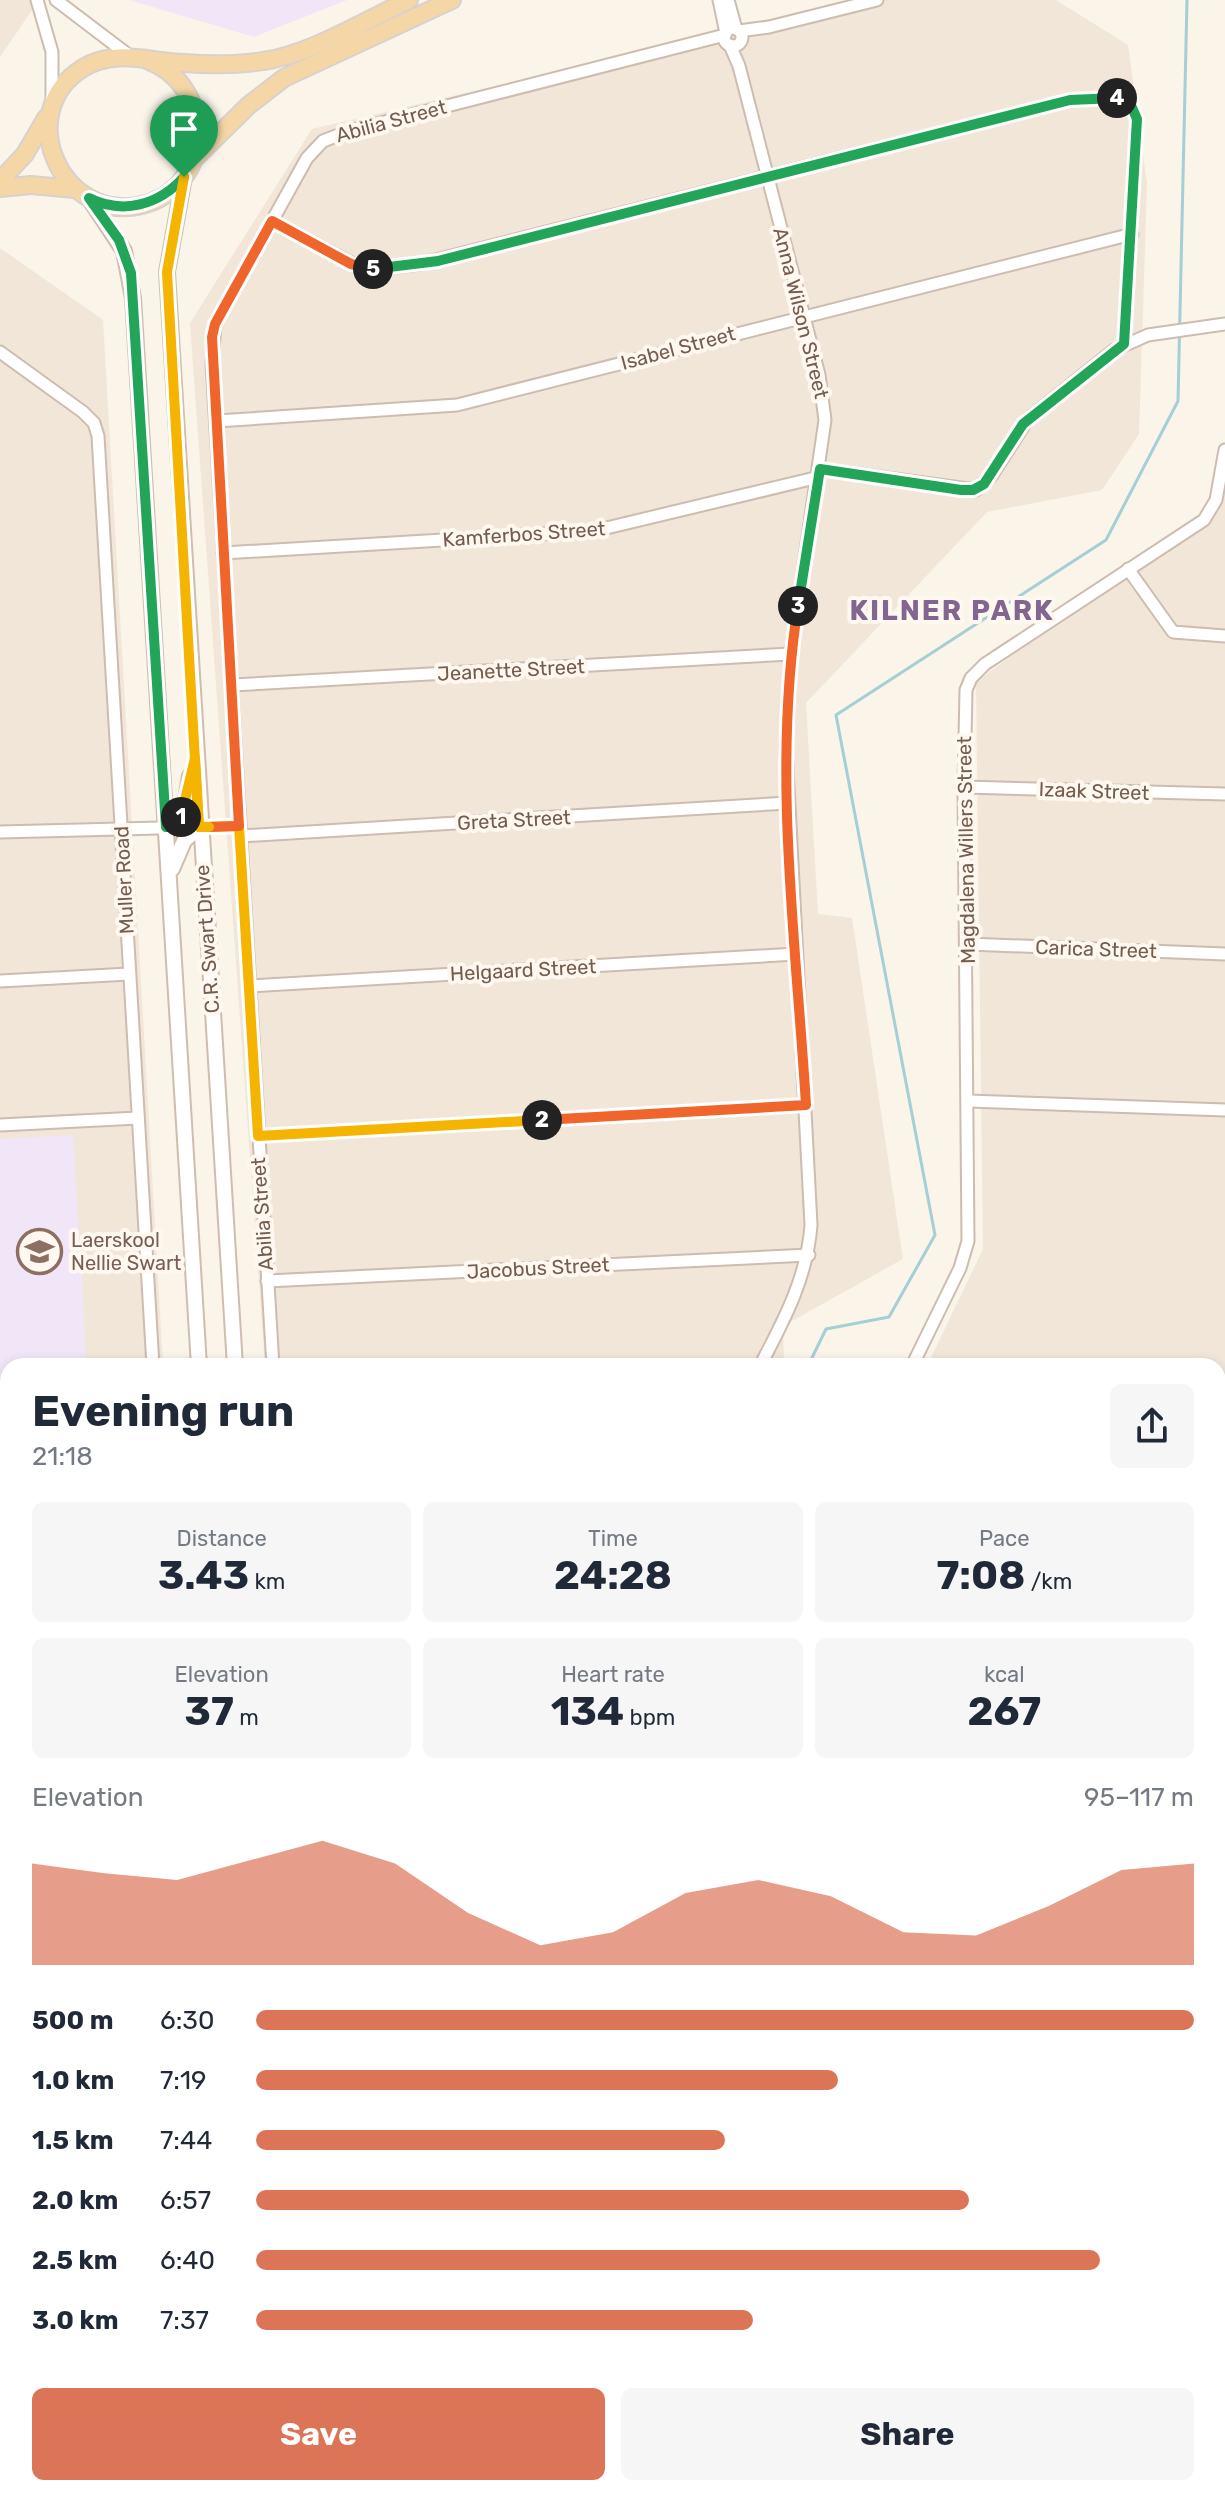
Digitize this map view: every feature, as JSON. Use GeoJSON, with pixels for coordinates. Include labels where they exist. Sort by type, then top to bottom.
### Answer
{"type":"FeatureCollection","features":[{"type":"Feature","properties":{"kind":"main road"},"geometry":{"type":"LineString","coordinates":[[0,181],[25,154],[63,87],[84,68],[105,59],[139,58],[208,64],[271,60],[409,0]]}},
{"type":"Feature","properties":{"kind":"main road"},"geometry":{"type":"LineString","coordinates":[[0,188],[31,185],[82,194],[118,207],[142,205],[167,194],[184,177],[194,160],[249,105],[284,78],[452,0]]}},
{"type":"Feature","properties":{"kind":"main road"},"geometry":{"type":"LineString","coordinates":[[139,58],[175,77],[193,101],[199,127],[194,160]]}},
{"type":"Feature","properties":{"kind":"main road"},"geometry":{"type":"LineString","coordinates":[[52,109],[48,135],[51,153],[59,170],[82,194]]}},
{"type":"Feature","properties":{"kind":"main road","name":"C.R. Swart Drive"},"geometry":{"type":"LineString","coordinates":[[184,177],[167,262],[199,827],[234,1358]]}},
{"type":"Feature","properties":{"kind":"main road","name":"C.R. Swart Drive"},"geometry":{"type":"LineString","coordinates":[[82,194],[119,240],[131,273],[199,1358]]}},
{"type":"Feature","properties":{"kind":"main road"},"geometry":{"type":"LineString","coordinates":[[166,827],[184,813],[195,758]]}},
{"type":"Feature","properties":{"kind":"main road"},"geometry":{"type":"LineString","coordinates":[[169,876],[184,841],[199,827]]}},
{"type":"Feature","properties":{"kind":"street"},"geometry":{"type":"LineString","coordinates":[[37,0],[52,52],[52,109]]}},
{"type":"Feature","properties":{"kind":"street"},"geometry":{"type":"LineString","coordinates":[[56,0],[139,58]]}},
{"type":"Feature","properties":{"kind":"street","name":"Anna Wilson Street"},"geometry":{"type":"LineString","coordinates":[[719,0],[733,37]]}},
{"type":"Feature","properties":{"kind":"street","name":"Anna Wilson Street"},"geometry":{"type":"LineString","coordinates":[[728,0],[739,66],[823,396],[825,429],[791,654],[786,748],[811,1225],[809,1255],[801,1283],[764,1358]]}},
{"type":"Feature","properties":{"kind":"street","name":"Abilia Street"},"geometry":{"type":"LineString","coordinates":[[272,1358],[223,553],[213,330],[312,151],[329,137],[877,0]]}},
{"type":"Feature","properties":{"kind":"street"},"geometry":{"type":"LineString","coordinates":[[272,221],[351,264],[384,269],[438,261],[1070,100],[1115,98],[1130,103],[1137,115],[1124,344]]}},
{"type":"Feature","properties":{"kind":"street","name":"Isabel Street"},"geometry":{"type":"LineString","coordinates":[[217,421],[457,405],[1132,234]]}},
{"type":"Feature","properties":{"kind":"street","name":"Kamferbos Street"},"geometry":{"type":"LineString","coordinates":[[223,553],[594,531],[820,473],[961,490],[979,488],[994,472],[1013,438],[1031,416],[1124,344],[1148,335],[1225,324]]}},
{"type":"Feature","properties":{"kind":"street","name":"Muller Road"},"geometry":{"type":"LineString","coordinates":[[0,352],[74,404],[90,418],[98,436],[153,1358]]}},
{"type":"Feature","properties":{"kind":"street","name":"Magdalena Willers Street"},"geometry":{"type":"LineString","coordinates":[[916,1358],[965,1257],[969,1101],[964,703],[971,678],[985,664],[1208,515],[1223,475],[1225,450]]}},
{"type":"Feature","properties":{"kind":"street"},"geometry":{"type":"LineString","coordinates":[[1128,569],[1173,632],[1225,636]]}},
{"type":"Feature","properties":{"kind":"street","name":"Jeanette Street"},"geometry":{"type":"LineString","coordinates":[[232,685],[791,654]]}},
{"type":"Feature","properties":{"kind":"street","name":"Izaak Street"},"geometry":{"type":"LineString","coordinates":[[964,787],[1225,794]]}},
{"type":"Feature","properties":{"kind":"street","name":"Greta Street"},"geometry":{"type":"LineString","coordinates":[[0,832],[121,826],[240,831],[788,803]]}},
{"type":"Feature","properties":{"kind":"street","name":"Carica Street"},"geometry":{"type":"LineString","coordinates":[[968,944],[1225,954]]}},
{"type":"Feature","properties":{"kind":"street","name":"Helgaard Street"},"geometry":{"type":"LineString","coordinates":[[249,986],[796,954]]}},
{"type":"Feature","properties":{"kind":"street"},"geometry":{"type":"LineString","coordinates":[[0,981],[129,974]]}},
{"type":"Feature","properties":{"kind":"street"},"geometry":{"type":"LineString","coordinates":[[969,1101],[1225,1110]]}},
{"type":"Feature","properties":{"kind":"street"},"geometry":{"type":"LineString","coordinates":[[258,1136],[806,1105]]}},
{"type":"Feature","properties":{"kind":"street"},"geometry":{"type":"LineString","coordinates":[[0,1125],[138,1118]]}},
{"type":"Feature","properties":{"kind":"street","name":"Jacobus Street"},"geometry":{"type":"LineString","coordinates":[[267,1281],[809,1255]]}},
{"type":"Feature","properties":{"kind":"shaded area"},"geometry":{"type":"Polygon","coordinates":[[[0,0],[39,0],[0,57],[0,0]]]}},
{"type":"Feature","properties":{"kind":"shaded area"},"geometry":{"type":"Polygon","coordinates":[[[129,0],[347,0],[254,37],[129,0]]]}},
{"type":"Feature","properties":{"kind":"shaded area"},"geometry":{"type":"Polygon","coordinates":[[[861,0],[1056,0],[1128,45],[1147,184],[1139,434],[1102,490],[987,512],[806,703],[818,914],[852,918],[903,1259],[783,1326],[784,1358],[264,1358],[190,323],[312,129],[861,0]]]}},
{"type":"Feature","properties":{"kind":"shaded area"},"geometry":{"type":"Polygon","coordinates":[[[0,248],[103,320],[163,1358],[0,1358],[0,248]]]}},
{"type":"Feature","properties":{"kind":"shaded area"},"geometry":{"type":"Polygon","coordinates":[[[1225,443],[1225,1358],[931,1358],[983,1249],[976,682],[1222,499],[1225,443]]]}},
{"type":"Feature","properties":{"kind":"shaded area","name":"Laerskool Nellie Swart"},"geometry":{"type":"Polygon","coordinates":[[[73,1135],[87,1358],[0,1358],[0,1139],[73,1135]]]}},
{"type":"Feature","properties":{"kind":"waterway"},"geometry":{"type":"LineString","coordinates":[[812,1358],[826,1329],[889,1317],[935,1235],[836,715],[1106,540],[1178,401],[1187,0]]}},
{"type":"Feature","properties":{"kind":"place","name":"Laerskool Nellie Swart"},"geometry":{"type":"Point","coordinates":[40,1252]}},
{"type":"Feature","properties":{"kind":"district","name":"KILNER PARK"},"geometry":{"type":"Point","coordinates":[952,610]}},
{"type":"Feature","properties":{"kind":"route"},"geometry":{"type":"LineString","coordinates":[[184,177],[167,194],[142,205],[118,207],[89,198],[119,240],[131,273],[166,827],[184,813],[195,758],[199,827],[239,826],[258,1136],[806,1105],[786,748],[791,654],[820,469],[961,490],[979,488],[994,472],[1013,438],[1031,416],[1124,344],[1132,234],[1135,109],[1130,103],[1115,98],[1070,100],[420,264],[377,269],[357,266],[272,221],[215,324],[212,337],[239,826],[199,827],[167,272],[184,177]]}}]}
